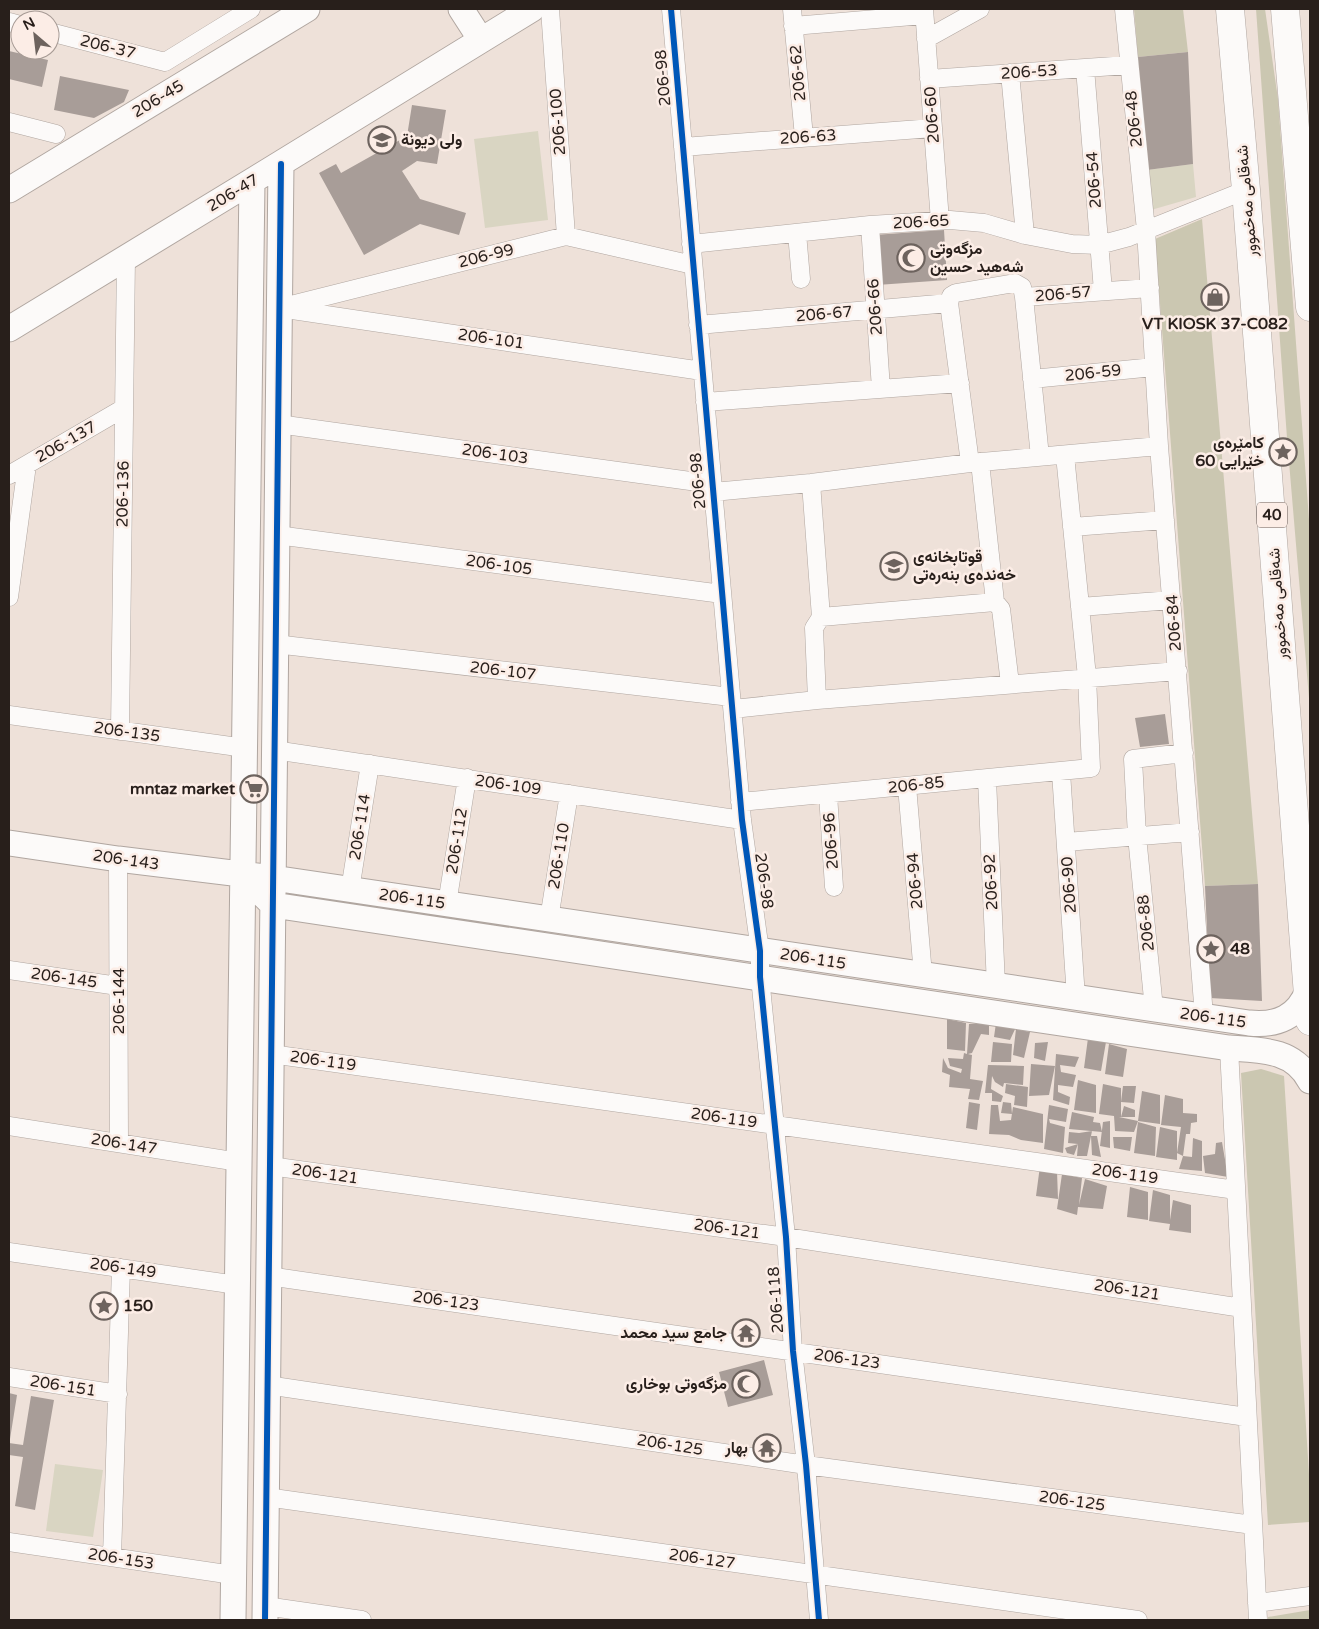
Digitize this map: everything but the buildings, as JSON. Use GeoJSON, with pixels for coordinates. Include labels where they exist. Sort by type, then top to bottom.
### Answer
{"type":"FeatureCollection","features":[{"type":"Feature","properties":{"kind":"highway","name":"شەقامی مەخموور"},"geometry":{"type":"LineString","coordinates":[[1230,9],[1246,190],[1310,1021]]}},
{"type":"Feature","properties":{"kind":"highway"},"geometry":{"type":"LineString","coordinates":[[1285,9],[1310,308]]}},
{"type":"Feature","properties":{"kind":"street","name":"206-37"},"geometry":{"type":"LineString","coordinates":[[60,35],[165,62],[251,9]]}},
{"type":"Feature","properties":{"kind":"street","name":"206-45"},"geometry":{"type":"LineString","coordinates":[[9,190],[307,9]]}},
{"type":"Feature","properties":{"kind":"street"},"geometry":{"type":"LineString","coordinates":[[461,9],[481,40]]}},
{"type":"Feature","properties":{"kind":"street","name":"206-47"},"geometry":{"type":"LineString","coordinates":[[9,329],[532,9]]}},
{"type":"Feature","properties":{"kind":"street","name":"206-100"},"geometry":{"type":"LineString","coordinates":[[550,9],[566,236]]}},
{"type":"Feature","properties":{"kind":"street","name":"206-98"},"geometry":{"type":"LineString","coordinates":[[671,9],[740,802],[760,951],[760,977]]}},
{"type":"Feature","properties":{"kind":"street"},"geometry":{"type":"LineString","coordinates":[[926,39],[980,9]]}},
{"type":"Feature","properties":{"kind":"street","name":"206-48"},"geometry":{"type":"LineString","coordinates":[[1124,9],[1128,65],[1146,230]]}},
{"type":"Feature","properties":{"kind":"street"},"geometry":{"type":"LineString","coordinates":[[793,17],[924,12]]}},
{"type":"Feature","properties":{"kind":"street","name":"206-60"},"geometry":{"type":"LineString","coordinates":[[924,12],[940,221]]}},
{"type":"Feature","properties":{"kind":"street","name":"206-62"},"geometry":{"type":"LineString","coordinates":[[793,17],[804,138]]}},
{"type":"Feature","properties":{"kind":"street","name":"206-53"},"geometry":{"type":"LineString","coordinates":[[929,79],[1128,65]]}},
{"type":"Feature","properties":{"kind":"street","name":"206-54"},"geometry":{"type":"LineString","coordinates":[[1085,68],[1103,291]]}},
{"type":"Feature","properties":{"kind":"street"},"geometry":{"type":"LineString","coordinates":[[1010,73],[1025,235]]}},
{"type":"Feature","properties":{"kind":"street"},"geometry":{"type":"LineString","coordinates":[[9,122],[56,134]]}},
{"type":"Feature","properties":{"kind":"street","name":"206-63"},"geometry":{"type":"LineString","coordinates":[[683,147],[933,128]]}},
{"type":"Feature","properties":{"kind":"street"},"geometry":{"type":"LineString","coordinates":[[281,164],[265,1613],[362,1620]]}},
{"type":"Feature","properties":{"kind":"street"},"geometry":{"type":"LineString","coordinates":[[233,1620],[252,182]]}},
{"type":"Feature","properties":{"kind":"street","name":"206-65"},"geometry":{"type":"LineString","coordinates":[[691,244],[870,225],[950,220],[984,223],[1025,235],[1072,244],[1099,245],[1129,237],[1246,190]]}},
{"type":"Feature","properties":{"kind":"street","name":"206-66"},"geometry":{"type":"LineString","coordinates":[[870,225],[881,390]]}},
{"type":"Feature","properties":{"kind":"street","name":"206-84"},"geometry":{"type":"LineString","coordinates":[[1146,230],[1159,446],[1204,1016]]}},
{"type":"Feature","properties":{"kind":"street"},"geometry":{"type":"LineString","coordinates":[[797,233],[801,279]]}},
{"type":"Feature","properties":{"kind":"street","name":"206-99"},"geometry":{"type":"LineString","coordinates":[[279,308],[566,236],[693,265]]}},
{"type":"Feature","properties":{"kind":"street","name":"206-136"},"geometry":{"type":"LineString","coordinates":[[120,731],[126,257]]}},
{"type":"Feature","properties":{"kind":"street","name":"206-57"},"geometry":{"type":"LineString","coordinates":[[953,298],[1015,283],[1022,287],[1024,298],[1150,288]]}},
{"type":"Feature","properties":{"kind":"street"},"geometry":{"type":"LineString","coordinates":[[953,298],[960,383],[975,463],[994,602],[1001,609],[1010,684]]}},
{"type":"Feature","properties":{"kind":"street","name":"206-67"},"geometry":{"type":"LineString","coordinates":[[698,325],[875,310],[953,298]]}},
{"type":"Feature","properties":{"kind":"street"},"geometry":{"type":"LineString","coordinates":[[1024,298],[1040,457]]}},
{"type":"Feature","properties":{"kind":"street","name":"206-101"},"geometry":{"type":"LineString","coordinates":[[279,308],[702,371]]}},
{"type":"Feature","properties":{"kind":"street","name":"206-59"},"geometry":{"type":"LineString","coordinates":[[1032,379],[1154,367]]}},
{"type":"Feature","properties":{"kind":"street"},"geometry":{"type":"LineString","coordinates":[[705,402],[960,383]]}},
{"type":"Feature","properties":{"kind":"street","name":"206-137"},"geometry":{"type":"LineString","coordinates":[[9,475],[124,408]]}},
{"type":"Feature","properties":{"kind":"street","name":"206-103"},"geometry":{"type":"LineString","coordinates":[[278,424],[713,488],[810,483],[975,463],[1159,446]]}},
{"type":"Feature","properties":{"kind":"street"},"geometry":{"type":"LineString","coordinates":[[1065,455],[1087,678]]}},
{"type":"Feature","properties":{"kind":"street"},"geometry":{"type":"LineString","coordinates":[[9,597],[27,464]]}},
{"type":"Feature","properties":{"kind":"street"},"geometry":{"type":"LineString","coordinates":[[810,483],[821,617],[814,628],[817,700]]}},
{"type":"Feature","properties":{"kind":"street"},"geometry":{"type":"LineString","coordinates":[[1072,528],[1165,520]]}},
{"type":"Feature","properties":{"kind":"street","name":"206-105"},"geometry":{"type":"LineString","coordinates":[[277,535],[722,594]]}},
{"type":"Feature","properties":{"kind":"street"},"geometry":{"type":"LineString","coordinates":[[1080,607],[1172,600]]}},
{"type":"Feature","properties":{"kind":"street"},"geometry":{"type":"LineString","coordinates":[[821,617],[994,602]]}},
{"type":"Feature","properties":{"kind":"street","name":"206-107"},"geometry":{"type":"LineString","coordinates":[[275,644],[732,703],[817,700],[1178,671]]}},
{"type":"Feature","properties":{"kind":"street","name":"206-85"},"geometry":{"type":"LineString","coordinates":[[740,802],[1092,768],[1087,678]]}},
{"type":"Feature","properties":{"kind":"street","name":"206-135"},"geometry":{"type":"LineString","coordinates":[[9,715],[244,748]]}},
{"type":"Feature","properties":{"kind":"street","name":"206-109"},"geometry":{"type":"LineString","coordinates":[[274,750],[742,820]]}},
{"type":"Feature","properties":{"kind":"street","name":"206-88"},"geometry":{"type":"LineString","coordinates":[[1154,1009],[1137,836],[1133,759],[1184,753]]}},
{"type":"Feature","properties":{"kind":"street","name":"206-114"},"geometry":{"type":"LineString","coordinates":[[350,890],[370,764]]}},
{"type":"Feature","properties":{"kind":"street","name":"206-90"},"geometry":{"type":"LineString","coordinates":[[1061,772],[1076,998]]}},
{"type":"Feature","properties":{"kind":"street","name":"206-112"},"geometry":{"type":"LineString","coordinates":[[446,904],[467,778]]}},
{"type":"Feature","properties":{"kind":"street","name":"206-92"},"geometry":{"type":"LineString","coordinates":[[986,779],[996,986]]}},
{"type":"Feature","properties":{"kind":"street","name":"206-94"},"geometry":{"type":"LineString","coordinates":[[907,786],[923,975]]}},
{"type":"Feature","properties":{"kind":"street","name":"206-110"},"geometry":{"type":"LineString","coordinates":[[550,919],[568,794]]}},
{"type":"Feature","properties":{"kind":"street","name":"206-96"},"geometry":{"type":"LineString","coordinates":[[828,794],[834,887]]}},
{"type":"Feature","properties":{"kind":"street"},"geometry":{"type":"LineString","coordinates":[[1066,842],[1190,832]]}},
{"type":"Feature","properties":{"kind":"street","name":"206-143"},"geometry":{"type":"LineString","coordinates":[[9,843],[118,859],[273,878]]}},
{"type":"Feature","properties":{"kind":"street","name":"206-144"},"geometry":{"type":"LineString","coordinates":[[118,859],[119,1142]]}},
{"type":"Feature","properties":{"kind":"street"},"geometry":{"type":"LineString","coordinates":[[243,874],[273,905]]}},
{"type":"Feature","properties":{"kind":"street","name":"206-115"},"geometry":{"type":"LineString","coordinates":[[273,878],[1261,1024],[1286,1018],[1304,1001],[1308,990]]}},
{"type":"Feature","properties":{"kind":"street","name":"206-115"},"geometry":{"type":"LineString","coordinates":[[273,905],[760,977],[933,1005],[1229,1048],[1261,1050],[1278,1053],[1288,1058],[1306,1073],[1310,1081]]}},
{"type":"Feature","properties":{"kind":"street","name":"206-145"},"geometry":{"type":"LineString","coordinates":[[9,970],[118,986]]}},
{"type":"Feature","properties":{"kind":"street","name":"206-118"},"geometry":{"type":"LineString","coordinates":[[760,977],[786,1237],[793,1351],[806,1465],[819,1620]]}},
{"type":"Feature","properties":{"kind":"street"},"geometry":{"type":"LineString","coordinates":[[1261,1024],[1261,1050]]}},
{"type":"Feature","properties":{"kind":"street"},"geometry":{"type":"LineString","coordinates":[[1229,1048],[1258,1620]]}},
{"type":"Feature","properties":{"kind":"street","name":"206-119"},"geometry":{"type":"LineString","coordinates":[[271,1054],[1236,1190]]}},
{"type":"Feature","properties":{"kind":"street","name":"206-147"},"geometry":{"type":"LineString","coordinates":[[9,1126],[239,1162]]}},
{"type":"Feature","properties":{"kind":"street","name":"206-121"},"geometry":{"type":"LineString","coordinates":[[270,1166],[786,1237],[1242,1308]]}},
{"type":"Feature","properties":{"kind":"street","name":"206-149"},"geometry":{"type":"LineString","coordinates":[[9,1252],[237,1285]]}},
{"type":"Feature","properties":{"kind":"street"},"geometry":{"type":"LineString","coordinates":[[112,1557],[121,1268]]}},
{"type":"Feature","properties":{"kind":"street","name":"206-123"},"geometry":{"type":"LineString","coordinates":[[268,1276],[1247,1417]]}},
{"type":"Feature","properties":{"kind":"street","name":"206-151"},"geometry":{"type":"LineString","coordinates":[[9,1378],[118,1394]]}},
{"type":"Feature","properties":{"kind":"street","name":"206-125"},"geometry":{"type":"LineString","coordinates":[[267,1384],[806,1465],[1253,1525]]}},
{"type":"Feature","properties":{"kind":"street","name":"206-127"},"geometry":{"type":"LineString","coordinates":[[266,1497],[1138,1620]]}},
{"type":"Feature","properties":{"kind":"street","name":"206-153"},"geometry":{"type":"LineString","coordinates":[[9,1542],[233,1576]]}},
{"type":"Feature","properties":{"kind":"street"},"geometry":{"type":"LineString","coordinates":[[1257,1602],[1310,1596]]}},
{"type":"Feature","properties":{"kind":"shaded area"},"geometry":{"type":"Polygon","coordinates":[[[1134,9],[1183,9],[1188,52],[1138,57],[1134,9]]]}},
{"type":"Feature","properties":{"kind":"shaded area"},"geometry":{"type":"Polygon","coordinates":[[[1256,9],[1265,9],[1278,99],[1310,533],[1310,710],[1287,438],[1256,9]]]}},
{"type":"Feature","properties":{"kind":"shaded area"},"geometry":{"type":"Polygon","coordinates":[[[538,131],[548,220],[485,228],[474,139],[538,131]]]}},
{"type":"Feature","properties":{"kind":"shaded area"},"geometry":{"type":"Polygon","coordinates":[[[1193,164],[1196,197],[1151,210],[1147,170],[1193,164]]]}},
{"type":"Feature","properties":{"kind":"shaded area"},"geometry":{"type":"Polygon","coordinates":[[[1202,219],[1258,884],[1205,886],[1155,239],[1202,219]]]}},
{"type":"Feature","properties":{"kind":"shaded area"},"geometry":{"type":"Polygon","coordinates":[[[1261,1069],[1284,1076],[1310,1490],[1310,1522],[1268,1525],[1241,1073],[1261,1069]]]}},
{"type":"Feature","properties":{"kind":"shaded area"},"geometry":{"type":"Polygon","coordinates":[[[55,1464],[103,1470],[93,1537],[46,1531],[55,1464]]]}},
{"type":"Feature","properties":{"kind":"shaded area"},"geometry":{"type":"Polygon","coordinates":[[[1310,1610],[1310,1620],[1268,1620],[1268,1617],[1310,1610]]]}},
{"type":"Feature","properties":{"kind":"cycle path"},"geometry":{"type":"LineString","coordinates":[[671,9],[742,820],[760,951],[760,977],[786,1237],[793,1351],[806,1465],[819,1620]]}},
{"type":"Feature","properties":{"kind":"cycle path"},"geometry":{"type":"LineString","coordinates":[[265,1620],[281,164]]}},
{"type":"Feature","properties":{"kind":"place","name":"ولی دیونة"},"geometry":{"type":"Point","coordinates":[382,140]}},
{"type":"Feature","properties":{"kind":"place","name":"مزگەوتی شەهید حسين"},"geometry":{"type":"Point","coordinates":[911,258]}},
{"type":"Feature","properties":{"kind":"place","name":"VT KIOSK 37-C082"},"geometry":{"type":"Point","coordinates":[1215,297]}},
{"type":"Feature","properties":{"kind":"place","name":"کامێرەی خێرایی 60"},"geometry":{"type":"Point","coordinates":[1283,452]}},
{"type":"Feature","properties":{"kind":"place","name":"قوتابخانەی خەندەی بنەرەتی"},"geometry":{"type":"Point","coordinates":[894,566]}},
{"type":"Feature","properties":{"kind":"place","name":"mntaz market"},"geometry":{"type":"Point","coordinates":[254,789]}},
{"type":"Feature","properties":{"kind":"place","name":"48"},"geometry":{"type":"Point","coordinates":[1211,949]}},
{"type":"Feature","properties":{"kind":"place","name":"150"},"geometry":{"type":"Point","coordinates":[104,1306]}},
{"type":"Feature","properties":{"kind":"place","name":"جامع سيد محمد"},"geometry":{"type":"Point","coordinates":[746,1333]}},
{"type":"Feature","properties":{"kind":"place","name":"مزگەوتی بوخاری"},"geometry":{"type":"Point","coordinates":[746,1384]}},
{"type":"Feature","properties":{"kind":"place","name":"بهار"},"geometry":{"type":"Point","coordinates":[767,1448]}}]}
